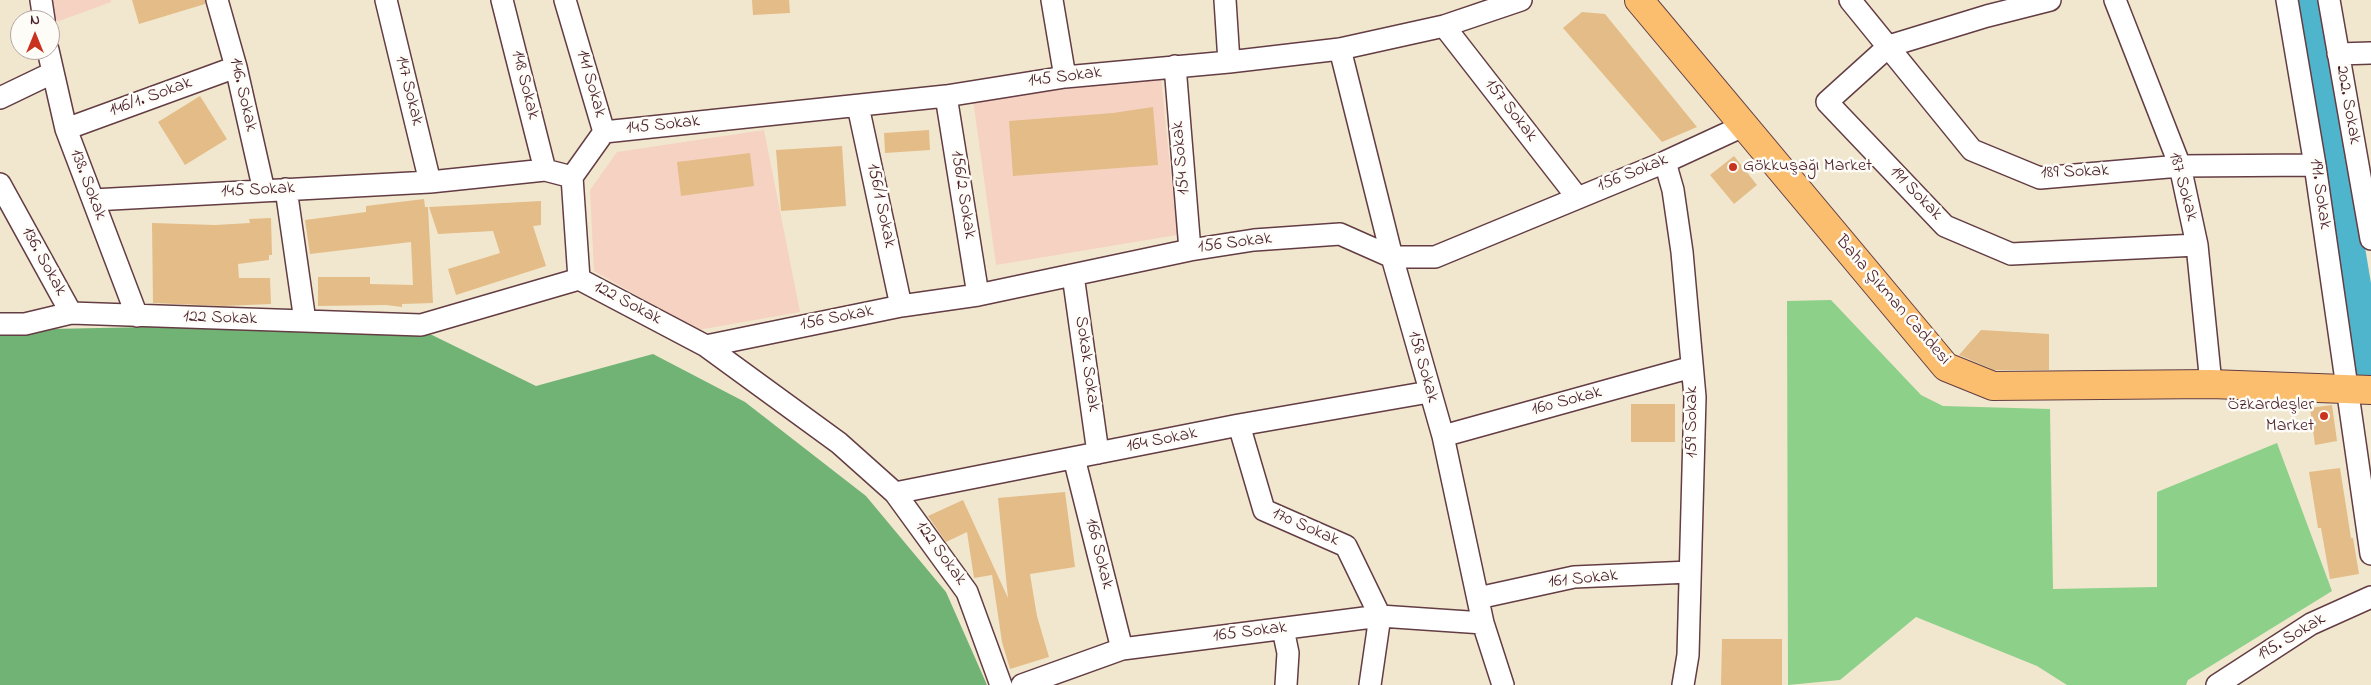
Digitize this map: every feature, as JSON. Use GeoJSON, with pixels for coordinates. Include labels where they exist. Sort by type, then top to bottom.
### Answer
{"type":"FeatureCollection","features":[{"type":"Feature","properties":{"kind":"main road","name":"Baha Şıkman Caddesi"},"geometry":{"type":"LineString","coordinates":[[1639,0],[1946,367],[1993,386],[2210,384],[2358,389]]}},
{"type":"Feature","properties":{"kind":"street","name":"146. Sokak"},"geometry":{"type":"LineString","coordinates":[[217,0],[236,68],[264,191]]}},
{"type":"Feature","properties":{"kind":"street","name":"147 Sokak"},"geometry":{"type":"LineString","coordinates":[[386,0],[430,182]]}},
{"type":"Feature","properties":{"kind":"street","name":"148 Sokak"},"geometry":{"type":"LineString","coordinates":[[502,0],[545,170]]}},
{"type":"Feature","properties":{"kind":"street","name":"141 Sokak"},"geometry":{"type":"LineString","coordinates":[[565,0],[604,132],[572,177]]}},
{"type":"Feature","properties":{"kind":"street"},"geometry":{"type":"LineString","coordinates":[[1052,0],[1065,77]]}},
{"type":"Feature","properties":{"kind":"street"},"geometry":{"type":"LineString","coordinates":[[1226,0],[1229,62]]}},
{"type":"Feature","properties":{"kind":"street","name":"145 Sokak"},"geometry":{"type":"LineString","coordinates":[[604,132],[946,96],[1065,77],[1229,62],[1340,49],[1444,26],[1520,0]]}},
{"type":"Feature","properties":{"kind":"street","name":"189 Sokak"},"geometry":{"type":"LineString","coordinates":[[1850,0],[1972,150],[2040,178],[2180,166],[2316,165]]}},
{"type":"Feature","properties":{"kind":"street"},"geometry":{"type":"LineString","coordinates":[[1889,46],[1985,8],[2050,0]]}},
{"type":"Feature","properties":{"kind":"street","name":"187 Sokak"},"geometry":{"type":"LineString","coordinates":[[2115,0],[2180,166],[2197,245],[2210,384]]}},
{"type":"Feature","properties":{"kind":"street","name":"191. Sokak"},"geometry":{"type":"LineString","coordinates":[[2287,0],[2358,389],[2371,554]]}},
{"type":"Feature","properties":{"kind":"street","name":"202. Sokak"},"geometry":{"type":"LineString","coordinates":[[2329,0],[2371,239]]}},
{"type":"Feature","properties":{"kind":"street","name":"157 Sokak"},"geometry":{"type":"LineString","coordinates":[[1444,26],[1577,197]]}},
{"type":"Feature","properties":{"kind":"street","name":"191 Sokak"},"geometry":{"type":"LineString","coordinates":[[1889,46],[1827,102],[1946,226],[2011,254],[2197,245]]}},
{"type":"Feature","properties":{"kind":"street","name":"158 Sokak"},"geometry":{"type":"LineString","coordinates":[[1340,49],[1392,257],[1442,436],[1483,623],[1503,685]]}},
{"type":"Feature","properties":{"kind":"street"},"geometry":{"type":"LineString","coordinates":[[2338,54],[2371,53]]}},
{"type":"Feature","properties":{"kind":"street","name":"138. Sokak"},"geometry":{"type":"LineString","coordinates":[[50,60],[66,129],[137,316]]}},
{"type":"Feature","properties":{"kind":"street","name":"154 Sokak"},"geometry":{"type":"LineString","coordinates":[[1175,66],[1190,250]]}},
{"type":"Feature","properties":{"kind":"street","name":"146/1. Sokak"},"geometry":{"type":"LineString","coordinates":[[66,129],[236,68]]}},
{"type":"Feature","properties":{"kind":"street"},"geometry":{"type":"LineString","coordinates":[[0,98],[52,73]]}},
{"type":"Feature","properties":{"kind":"street","name":"156/2 Sokak"},"geometry":{"type":"LineString","coordinates":[[946,96],[978,295]]}},
{"type":"Feature","properties":{"kind":"street","name":"156/1 Sokak"},"geometry":{"type":"LineString","coordinates":[[858,106],[901,306]]}},
{"type":"Feature","properties":{"kind":"street","name":"156 Sokak"},"geometry":{"type":"LineString","coordinates":[[706,346],[901,306],[978,295],[1190,250],[1254,240],[1340,234],[1392,257],[1436,257],[1665,162],[1743,126]]}},
{"type":"Feature","properties":{"kind":"street","name":"159 Sokak"},"geometry":{"type":"LineString","coordinates":[[1665,162],[1673,190],[1682,252],[1695,397],[1688,655],[1683,685]]}},
{"type":"Feature","properties":{"kind":"street","name":"145 Sokak"},"geometry":{"type":"LineString","coordinates":[[93,200],[430,182],[545,170],[572,177]]}},
{"type":"Feature","properties":{"kind":"street"},"geometry":{"type":"LineString","coordinates":[[572,177],[580,279]]}},
{"type":"Feature","properties":{"kind":"street","name":"136. Sokak"},"geometry":{"type":"LineString","coordinates":[[0,184],[71,313]]}},
{"type":"Feature","properties":{"kind":"street"},"geometry":{"type":"LineString","coordinates":[[286,190],[305,321]]}},
{"type":"Feature","properties":{"kind":"street","name":"Sokak Sokak"},"geometry":{"type":"LineString","coordinates":[[1073,275],[1098,453]]}},
{"type":"Feature","properties":{"kind":"street","name":"122 Sokak"},"geometry":{"type":"LineString","coordinates":[[0,324],[25,324],[71,313],[421,325],[580,279],[706,346],[839,443],[895,493],[967,592],[1000,685]]}},
{"type":"Feature","properties":{"kind":"street","name":"160 Sokak"},"geometry":{"type":"LineString","coordinates":[[1442,436],[1692,368]]}},
{"type":"Feature","properties":{"kind":"street","name":"164 Sokak"},"geometry":{"type":"LineString","coordinates":[[895,493],[1240,425],[1429,392]]}},
{"type":"Feature","properties":{"kind":"street","name":"170 Sokak"},"geometry":{"type":"LineString","coordinates":[[1240,425],[1264,510],[1346,546],[1380,616]]}},
{"type":"Feature","properties":{"kind":"street","name":"166 Sokak"},"geometry":{"type":"LineString","coordinates":[[1074,458],[1122,649]]}},
{"type":"Feature","properties":{"kind":"street","name":"161 Sokak"},"geometry":{"type":"LineString","coordinates":[[1478,598],[1574,577],[1690,572]]}},
{"type":"Feature","properties":{"kind":"street","name":"195. Sokak"},"geometry":{"type":"LineString","coordinates":[[2217,685],[2310,624],[2371,597]]}},
{"type":"Feature","properties":{"kind":"street"},"geometry":{"type":"LineString","coordinates":[[1370,685],[1380,616]]}},
{"type":"Feature","properties":{"kind":"street","name":"165 Sokak"},"geometry":{"type":"LineString","coordinates":[[1022,685],[1122,649],[1380,616],[1483,623]]}},
{"type":"Feature","properties":{"kind":"street"},"geometry":{"type":"LineString","coordinates":[[1283,629],[1288,654],[1286,685]]}},
{"type":"Feature","properties":{"kind":"shaded area"},"geometry":{"type":"Polygon","coordinates":[[[48,0],[111,0],[111,2],[60,21],[60,10],[49,10],[48,0]]]}},
{"type":"Feature","properties":{"kind":"shaded area"},"geometry":{"type":"Polygon","coordinates":[[[1161,78],[1177,235],[996,265],[973,100],[1161,78]]]}},
{"type":"Feature","properties":{"kind":"shaded area"},"geometry":{"type":"Polygon","coordinates":[[[764,130],[800,312],[698,330],[594,271],[590,190],[617,152],[764,130]]]}},
{"type":"Feature","properties":{"kind":"green space"},"geometry":{"type":"Polygon","coordinates":[[[1831,300],[1921,395],[1943,406],[2050,409],[2053,589],[2157,587],[2157,492],[2277,443],[2332,591],[2188,680],[2186,685],[2067,685],[2037,666],[1916,617],[1840,680],[1788,685],[1787,301],[1831,300]]]}},
{"type":"Feature","properties":{"kind":"green space"},"geometry":{"type":"Polygon","coordinates":[[[149,327],[432,335],[536,386],[653,354],[745,402],[866,496],[946,592],[987,685],[0,685],[0,330],[149,327]]]}},
{"type":"Feature","properties":{"kind":"building"},"geometry":{"type":"Polygon","coordinates":[[[132,0],[205,0],[205,4],[139,24],[132,0]]]}},
{"type":"Feature","properties":{"kind":"building"},"geometry":{"type":"Polygon","coordinates":[[[752,0],[789,0],[790,13],[753,15],[752,0]]]}},
{"type":"Feature","properties":{"kind":"building"},"geometry":{"type":"Polygon","coordinates":[[[1582,12],[1605,14],[1697,127],[1662,142],[1563,28],[1582,12]]]}},
{"type":"Feature","properties":{"kind":"building"},"geometry":{"type":"Polygon","coordinates":[[[200,96],[227,139],[185,165],[158,122],[200,96]]]}},
{"type":"Feature","properties":{"kind":"building"},"geometry":{"type":"Polygon","coordinates":[[[1153,107],[1158,165],[1013,176],[1009,121],[1113,113],[1153,107]]]}},
{"type":"Feature","properties":{"kind":"building"},"geometry":{"type":"Polygon","coordinates":[[[929,130],[930,150],[885,153],[884,133],[929,130]]]}},
{"type":"Feature","properties":{"kind":"building"},"geometry":{"type":"Polygon","coordinates":[[[842,146],[846,206],[781,211],[776,150],[842,146]]]}},
{"type":"Feature","properties":{"kind":"building"},"geometry":{"type":"Polygon","coordinates":[[[750,153],[754,186],[681,196],[677,162],[750,153]]]}},
{"type":"Feature","properties":{"kind":"building"},"geometry":{"type":"Polygon","coordinates":[[[1734,156],[1757,185],[1734,204],[1710,175],[1734,156]]]}},
{"type":"Feature","properties":{"kind":"building"},"geometry":{"type":"Polygon","coordinates":[[[424,199],[425,207],[428,207],[433,303],[402,304],[402,307],[386,305],[318,306],[318,277],[370,277],[370,284],[413,285],[411,242],[310,254],[305,220],[366,212],[366,206],[424,199]]]}},
{"type":"Feature","properties":{"kind":"building"},"geometry":{"type":"Polygon","coordinates":[[[541,201],[541,225],[533,226],[546,266],[456,295],[448,269],[500,253],[493,231],[438,234],[429,207],[541,201]]]}},
{"type":"Feature","properties":{"kind":"building"},"geometry":{"type":"Polygon","coordinates":[[[271,218],[272,255],[269,255],[269,260],[238,264],[239,278],[270,278],[271,304],[223,306],[153,303],[152,223],[215,225],[250,223],[249,219],[271,218]]]}},
{"type":"Feature","properties":{"kind":"building"},"geometry":{"type":"Polygon","coordinates":[[[1981,330],[2049,334],[2049,370],[1994,370],[1959,355],[1981,330]]]}},
{"type":"Feature","properties":{"kind":"building"},"geometry":{"type":"Polygon","coordinates":[[[1631,404],[1675,404],[1675,442],[1631,442],[1631,404]]]}},
{"type":"Feature","properties":{"kind":"building"},"geometry":{"type":"Polygon","coordinates":[[[2332,405],[2337,441],[2315,445],[2310,408],[2332,405]]]}},
{"type":"Feature","properties":{"kind":"building"},"geometry":{"type":"Polygon","coordinates":[[[2340,468],[2351,538],[2353,538],[2359,574],[2330,579],[2321,528],[2318,528],[2309,472],[2340,468]]]}},
{"type":"Feature","properties":{"kind":"building"},"geometry":{"type":"Polygon","coordinates":[[[1065,492],[1075,567],[1030,574],[1037,616],[1049,657],[1010,669],[1002,642],[992,575],[974,578],[967,532],[946,542],[928,516],[963,500],[1008,598],[998,498],[1065,492]]]}},
{"type":"Feature","properties":{"kind":"building"},"geometry":{"type":"Polygon","coordinates":[[[1722,639],[1782,639],[1782,685],[1721,685],[1722,639]]]}},
{"type":"Feature","properties":{"kind":"waterway"},"geometry":{"type":"LineString","coordinates":[[2311,0],[2328,119],[2371,378]]}},
{"type":"Feature","properties":{"kind":"place","name":"Gökkuşağı Market"},"geometry":{"type":"Point","coordinates":[1733,167]}},
{"type":"Feature","properties":{"kind":"place","name":"Özkardeşler Market"},"geometry":{"type":"Point","coordinates":[2324,416]}}]}
